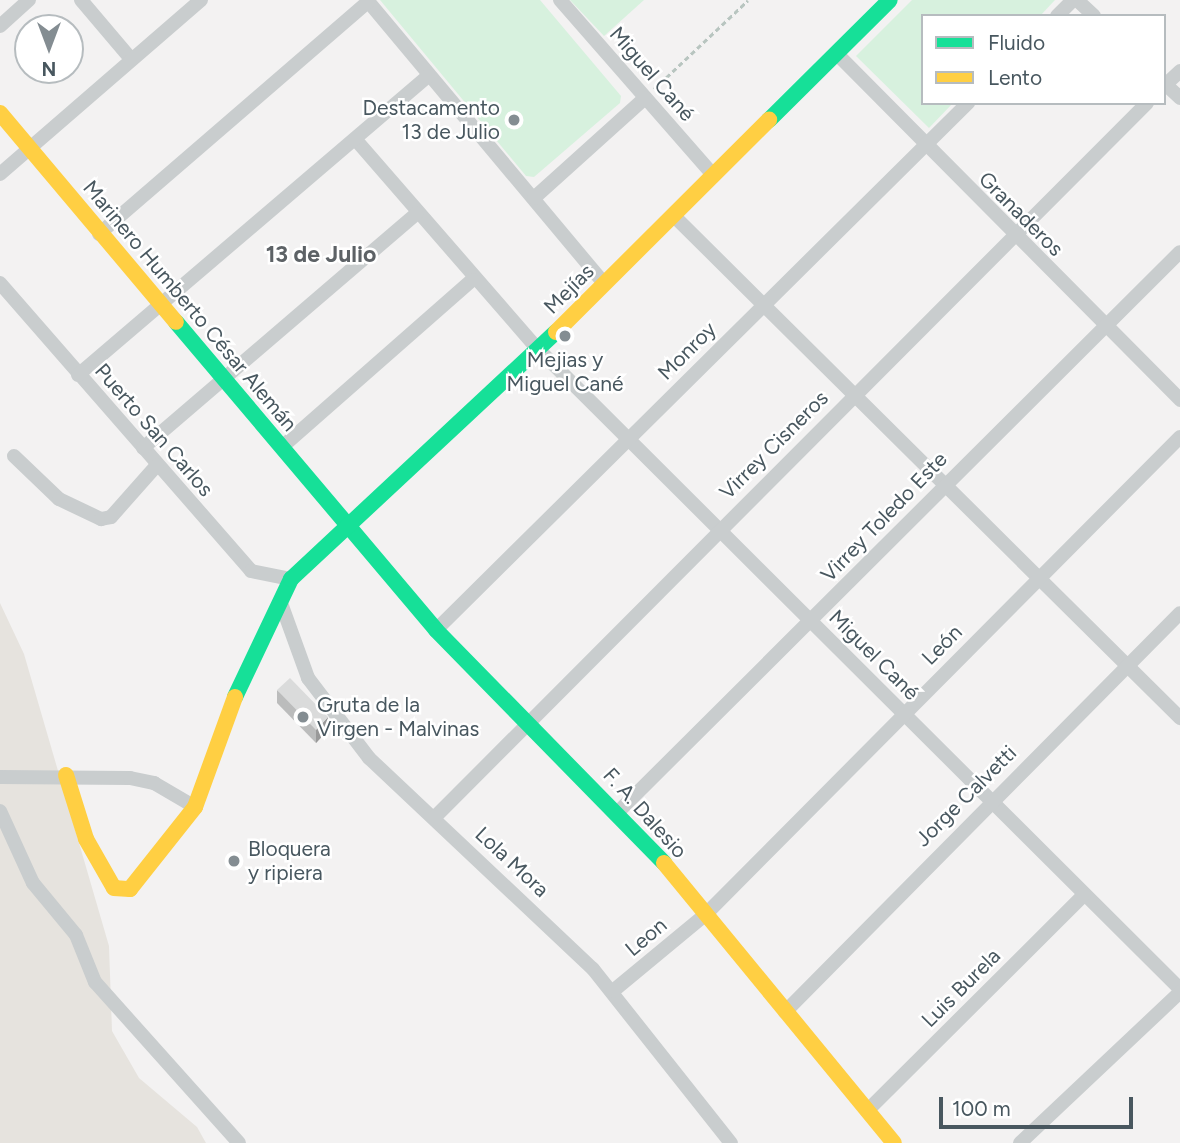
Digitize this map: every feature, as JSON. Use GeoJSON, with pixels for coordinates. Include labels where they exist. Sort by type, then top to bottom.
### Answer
{"type":"FeatureCollection","features":[{"type":"Feature","properties":{"kind":"street"},"geometry":{"type":"LineString","coordinates":[[0,26],[29,0]]}},
{"type":"Feature","properties":{"kind":"street"},"geometry":{"type":"LineString","coordinates":[[81,0],[131,59]]}},
{"type":"Feature","properties":{"kind":"street"},"geometry":{"type":"LineString","coordinates":[[0,174],[201,0]]}},
{"type":"Feature","properties":{"kind":"street","name":"Miguel Cané"},"geometry":{"type":"LineString","coordinates":[[560,0],[713,175]]}},
{"type":"Feature","properties":{"kind":"street","name":"Mejías"},"geometry":{"type":"LineString","coordinates":[[66,775],[86,839],[114,888],[130,889],[195,807],[228,713],[282,606],[291,579],[538,349],[890,0]]}},
{"type":"Feature","properties":{"kind":"street"},"geometry":{"type":"LineString","coordinates":[[1059,14],[1075,0],[1092,14]]}},
{"type":"Feature","properties":{"kind":"street"},"geometry":{"type":"LineString","coordinates":[[99,234],[368,1],[428,76],[604,283]]}},
{"type":"Feature","properties":{"kind":"street","name":"Granaderos"},"geometry":{"type":"LineString","coordinates":[[836,53],[1012,235],[1180,400]]}},
{"type":"Feature","properties":{"kind":"street"},"geometry":{"type":"LineString","coordinates":[[1166,84],[1180,71]]}},
{"type":"Feature","properties":{"kind":"street"},"geometry":{"type":"LineString","coordinates":[[78,375],[428,76]]}},
{"type":"Feature","properties":{"kind":"street"},"geometry":{"type":"LineString","coordinates":[[1166,86],[1180,98]]}},
{"type":"Feature","properties":{"kind":"street"},"geometry":{"type":"LineString","coordinates":[[534,198],[645,98]]}},
{"type":"Feature","properties":{"kind":"street","name":"Monroy"},"geometry":{"type":"LineString","coordinates":[[436,630],[966,105]]}},
{"type":"Feature","properties":{"kind":"street","name":"Virrey Cisneros"},"geometry":{"type":"LineString","coordinates":[[434,818],[1012,235],[1145,105]]}},
{"type":"Feature","properties":{"kind":"street","name":"Marinero Humberto César Alemán"},"geometry":{"type":"LineString","coordinates":[[0,113],[347,527]]}},
{"type":"Feature","properties":{"kind":"street","name":"Miguel Cané"},"geometry":{"type":"LineString","coordinates":[[356,140],[472,280],[538,349],[1180,990]]}},
{"type":"Feature","properties":{"kind":"street"},"geometry":{"type":"LineString","coordinates":[[143,448],[416,214]]}},
{"type":"Feature","properties":{"kind":"street"},"geometry":{"type":"LineString","coordinates":[[674,216],[1180,718]]}},
{"type":"Feature","properties":{"kind":"street","name":"Virrey Toledo Este"},"geometry":{"type":"LineString","coordinates":[[618,812],[812,622],[944,486],[1180,252]]}},
{"type":"Feature","properties":{"kind":"street"},"geometry":{"type":"LineString","coordinates":[[282,447],[472,280]]}},
{"type":"Feature","properties":{"kind":"street","name":"Puerto San Carlos"},"geometry":{"type":"LineString","coordinates":[[0,283],[251,571],[291,579]]}},
{"type":"Feature","properties":{"kind":"street","name":"León"},"geometry":{"type":"LineString","coordinates":[[705,915],[1180,437]]}},
{"type":"Feature","properties":{"kind":"street"},"geometry":{"type":"LineString","coordinates":[[14,456],[59,499],[101,519],[118,510],[157,465]]}},
{"type":"Feature","properties":{"kind":"street","name":"F. A. Dalesio"},"geometry":{"type":"LineString","coordinates":[[347,527],[436,630],[618,812],[894,1143]]}},
{"type":"Feature","properties":{"kind":"street","name":"Lola Mora"},"geometry":{"type":"LineString","coordinates":[[282,606],[308,678],[369,758],[613,991],[731,1143]]}},
{"type":"Feature","properties":{"kind":"street","name":"Jorge Calvetti"},"geometry":{"type":"LineString","coordinates":[[785,1012],[989,802],[1180,613]]}},
{"type":"Feature","properties":{"kind":"street"},"geometry":{"type":"LineString","coordinates":[[0,777],[66,775],[154,783],[195,807]]}},
{"type":"Feature","properties":{"kind":"street"},"geometry":{"type":"LineString","coordinates":[[0,811],[33,883],[76,935],[95,982],[239,1143]]}},
{"type":"Feature","properties":{"kind":"street","name":"Luis Burela"},"geometry":{"type":"LineString","coordinates":[[867,1111],[1084,895]]}},
{"type":"Feature","properties":{"kind":"street","name":"Leon"},"geometry":{"type":"LineString","coordinates":[[613,991],[705,915]]}},
{"type":"Feature","properties":{"kind":"street"},"geometry":{"type":"LineString","coordinates":[[1020,1143],[1180,990]]}},
{"type":"Feature","properties":{"kind":"path"},"geometry":{"type":"LineString","coordinates":[[645,98],[748,0]]}},
{"type":"Feature","properties":{"kind":"green space"},"geometry":{"type":"Polygon","coordinates":[[[380,0],[540,0],[621,96],[620,103],[534,177],[526,176],[380,0]]]}},
{"type":"Feature","properties":{"kind":"green space"},"geometry":{"type":"Polygon","coordinates":[[[570,0],[644,0],[604,36],[570,0]]]}},
{"type":"Feature","properties":{"kind":"green space"},"geometry":{"type":"Polygon","coordinates":[[[912,0],[1055,0],[1042,14],[921,14],[921,105],[951,105],[929,128],[856,56],[912,0]]]}},
{"type":"Feature","properties":{"kind":"sand"},"geometry":{"type":"Polygon","coordinates":[[[0,603],[24,654],[109,946],[112,1031],[139,1078],[197,1127],[206,1143],[0,1143],[0,603]]]}},
{"type":"Feature","properties":{"kind":"building"},"geometry":{"type":"Polygon","coordinates":[[[290,678],[328,717],[316,730],[277,690],[290,678]]]}},
{"type":"Feature","properties":{"kind":"traffic: fast"},"geometry":{"type":"LineString","coordinates":[[769,120],[890,0]]}},
{"type":"Feature","properties":{"kind":"traffic: fast"},"geometry":{"type":"LineString","coordinates":[[176,322],[436,630],[664,863]]}},
{"type":"Feature","properties":{"kind":"traffic: fast"},"geometry":{"type":"LineString","coordinates":[[235,697],[291,579],[556,332]]}},
{"type":"Feature","properties":{"kind":"traffic: slow"},"geometry":{"type":"LineString","coordinates":[[0,113],[176,322]]}},
{"type":"Feature","properties":{"kind":"traffic: slow"},"geometry":{"type":"LineString","coordinates":[[556,332],[769,120]]}},
{"type":"Feature","properties":{"kind":"traffic: slow"},"geometry":{"type":"LineString","coordinates":[[66,775],[86,839],[114,888],[130,889],[195,807],[235,697]]}},
{"type":"Feature","properties":{"kind":"traffic: slow"},"geometry":{"type":"LineString","coordinates":[[664,863],[894,1143]]}},
{"type":"Feature","properties":{"kind":"place","name":"Destacamento 13 de Julio"},"geometry":{"type":"Point","coordinates":[514,120]}},
{"type":"Feature","properties":{"kind":"place","name":"Mejias y Miguel Cané"},"geometry":{"type":"Point","coordinates":[565,336]}},
{"type":"Feature","properties":{"kind":"place","name":"Gruta de la Virgen - Malvinas"},"geometry":{"type":"Point","coordinates":[303,717]}},
{"type":"Feature","properties":{"kind":"place","name":"Bloquera y ripiera"},"geometry":{"type":"Point","coordinates":[234,861]}},
{"type":"Feature","properties":{"kind":"district","name":"13 de Julio"},"geometry":{"type":"Point","coordinates":[321,254]}}]}
